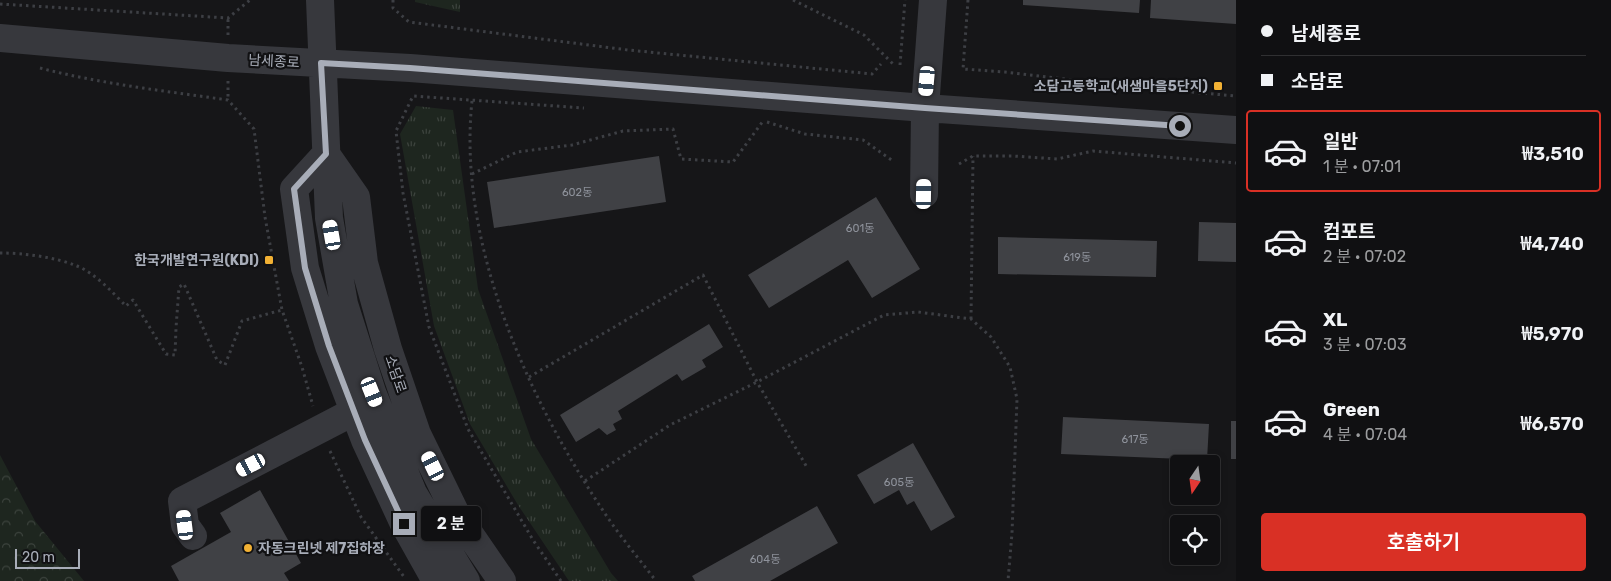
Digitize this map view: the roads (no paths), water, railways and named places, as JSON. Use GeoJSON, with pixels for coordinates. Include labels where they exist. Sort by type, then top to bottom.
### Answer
{"type":"FeatureCollection","features":[{"type":"Feature","properties":{"kind":"street"},"geometry":{"type":"LineString","coordinates":[[320,0],[321,63],[329,218],[344,304],[372,392],[413,493],[466,581]]}},
{"type":"Feature","properties":{"kind":"street"},"geometry":{"type":"LineString","coordinates":[[924,194],[925,108],[933,0]]}},
{"type":"Feature","properties":{"kind":"street","name":"남세종로"},"geometry":{"type":"LineString","coordinates":[[0,38],[228,58],[410,68],[1236,130]]}},
{"type":"Feature","properties":{"kind":"street"},"geometry":{"type":"LineString","coordinates":[[326,154],[294,189],[305,268],[329,346],[353,412],[404,524],[436,581]]}},
{"type":"Feature","properties":{"kind":"street","name":"소담로"},"geometry":{"type":"LineString","coordinates":[[326,154],[356,197],[364,263],[388,349],[417,434],[456,514],[502,581]]}},
{"type":"Feature","properties":{"kind":"street"},"geometry":{"type":"LineString","coordinates":[[193,536],[185,525],[182,501],[353,412]]}},
{"type":"Feature","properties":{"kind":"place","name":"소담고등학교(새샘마을5단지)"},"geometry":{"type":"Point","coordinates":[1218,86]}},
{"type":"Feature","properties":{"kind":"place","name":"한국개발연구원(KDI)"},"geometry":{"type":"Point","coordinates":[269,260]}},
{"type":"Feature","properties":{"kind":"place","name":"자동크린넷 제7집하장"},"geometry":{"type":"Point","coordinates":[248,548]}}]}
